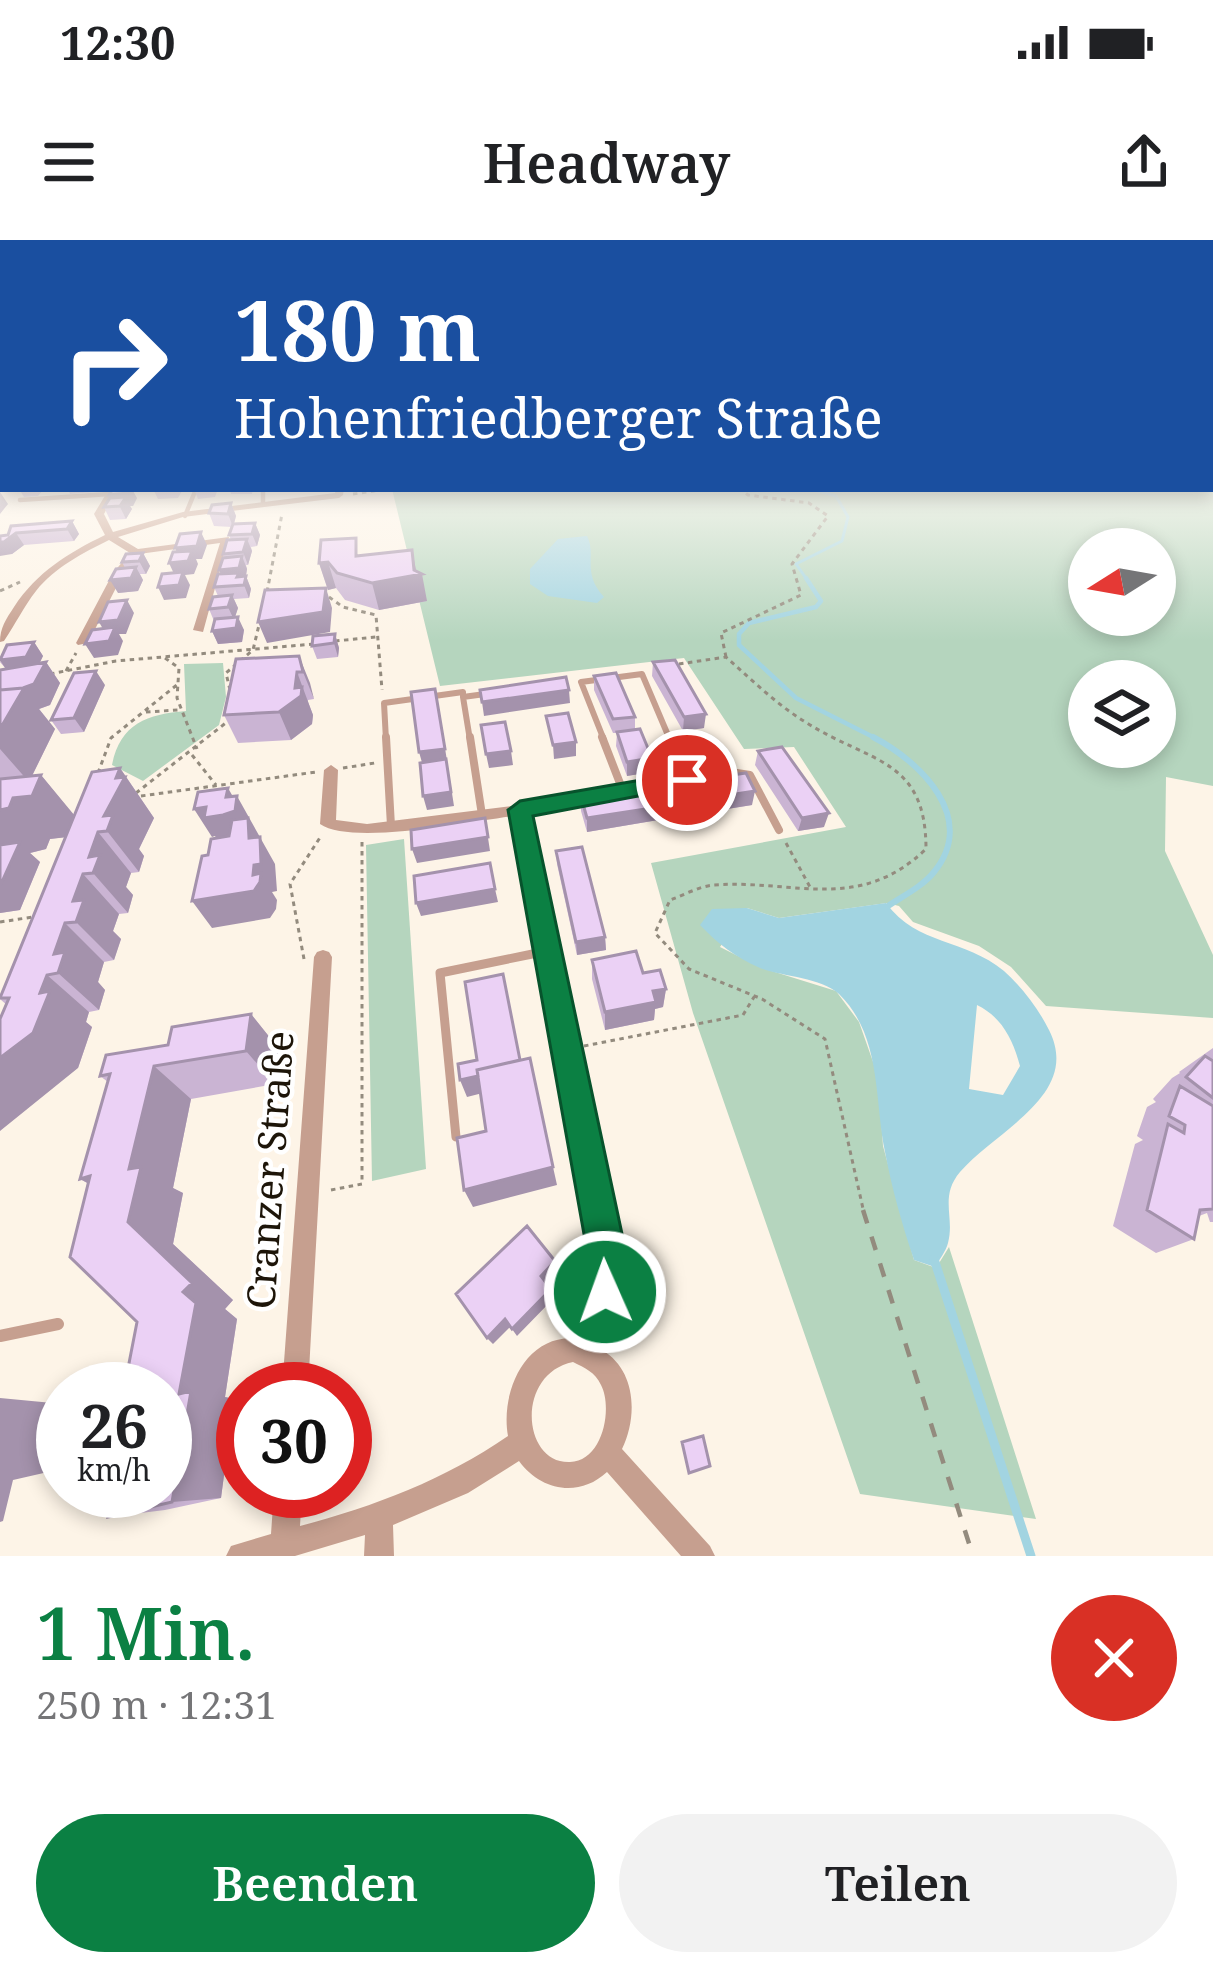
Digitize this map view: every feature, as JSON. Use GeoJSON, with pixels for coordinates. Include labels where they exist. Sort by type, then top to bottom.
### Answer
{"type":"FeatureCollection","features":[{"type":"Feature","properties":{"kind":"street"},"geometry":{"type":"LineString","coordinates":[[100,518],[110,536],[136,552],[226,538],[199,630]]}},
{"type":"Feature","properties":{"kind":"street"},"geometry":{"type":"LineString","coordinates":[[0,639],[40,580],[110,536],[176,518]]}},
{"type":"Feature","properties":{"kind":"street"},"geometry":{"type":"LineString","coordinates":[[82,643],[118,573],[136,552]]}},
{"type":"Feature","properties":{"kind":"street"},"geometry":{"type":"LineString","coordinates":[[331,770],[328,824],[362,828],[520,810],[687,780],[717,770]]}},
{"type":"Feature","properties":{"kind":"street"},"geometry":{"type":"LineString","coordinates":[[520,810],[608,1262],[589,1353]]}},
{"type":"Feature","properties":{"kind":"street","name":"Cranzer Straße"},"geometry":{"type":"LineString","coordinates":[[297,1362],[323,957]]}},
{"type":"Feature","properties":{"kind":"street"},"geometry":{"type":"LineString","coordinates":[[559,1351],[589,1353],[610,1372],[618,1390],[620,1423],[608,1453],[586,1472],[570,1476],[542,1467],[523,1442],[519,1401],[534,1368],[559,1351]]}},
{"type":"Feature","properties":{"kind":"street"},"geometry":{"type":"LineString","coordinates":[[241,1556],[379,1520],[489,1468],[523,1442]]}},
{"type":"Feature","properties":{"kind":"street"},"geometry":{"type":"LineString","coordinates":[[608,1453],[700,1556]]}},
{"type":"Feature","properties":{"kind":"street"},"geometry":{"type":"LineString","coordinates":[[285,1545],[286,1518]]}},
{"type":"Feature","properties":{"kind":"street"},"geometry":{"type":"LineString","coordinates":[[379,1520],[379,1556]]}},
{"type":"Feature","properties":{"kind":"lane"},"geometry":{"type":"LineString","coordinates":[[622,791],[581,682],[642,674],[687,780]]}},
{"type":"Feature","properties":{"kind":"lane"},"geometry":{"type":"LineString","coordinates":[[391,826],[384,703],[463,692],[482,815]]}},
{"type":"Feature","properties":{"kind":"lane"},"geometry":{"type":"LineString","coordinates":[[463,697],[486,694]]}},
{"type":"Feature","properties":{"kind":"lane"},"geometry":{"type":"LineString","coordinates":[[717,770],[750,775],[779,830]]}},
{"type":"Feature","properties":{"kind":"lane"},"geometry":{"type":"LineString","coordinates":[[455,1137],[440,973],[549,951]]}},
{"type":"Feature","properties":{"kind":"lane"},"geometry":{"type":"LineString","coordinates":[[0,1336],[58,1324]]}},
{"type":"Feature","properties":{"kind":"path"},"geometry":{"type":"LineString","coordinates":[[233,697],[226,674],[252,651],[281,518]]}},
{"type":"Feature","properties":{"kind":"path"},"geometry":{"type":"LineString","coordinates":[[826,518],[792,564],[801,595],[776,610],[733,622],[721,633],[727,658],[821,731],[907,773],[929,815],[926,849],[903,871],[868,885],[811,889],[712,885],[670,900],[656,933],[689,969],[754,995],[825,1039],[860,1200],[973,1556]]}},
{"type":"Feature","properties":{"kind":"path"},"geometry":{"type":"LineString","coordinates":[[267,591],[275,591]]}},
{"type":"Feature","properties":{"kind":"path"},"geometry":{"type":"LineString","coordinates":[[315,595],[376,615],[384,703]]}},
{"type":"Feature","properties":{"kind":"path"},"geometry":{"type":"LineString","coordinates":[[335,641],[376,637]]}},
{"type":"Feature","properties":{"kind":"path"},"geometry":{"type":"LineString","coordinates":[[65,672],[82,643]]}},
{"type":"Feature","properties":{"kind":"path"},"geometry":{"type":"LineString","coordinates":[[44,674],[163,657],[314,644]]}},
{"type":"Feature","properties":{"kind":"path"},"geometry":{"type":"LineString","coordinates":[[163,657],[179,668],[180,710],[197,749]]}},
{"type":"Feature","properties":{"kind":"path"},"geometry":{"type":"LineString","coordinates":[[642,674],[640,670],[727,658]]}},
{"type":"Feature","properties":{"kind":"path"},"geometry":{"type":"LineString","coordinates":[[113,784],[97,772],[106,748],[178,684]]}},
{"type":"Feature","properties":{"kind":"path"},"geometry":{"type":"LineString","coordinates":[[144,712],[180,710]]}},
{"type":"Feature","properties":{"kind":"path"},"geometry":{"type":"LineString","coordinates":[[230,712],[220,732],[130,797],[387,762]]}},
{"type":"Feature","properties":{"kind":"path"},"geometry":{"type":"LineString","coordinates":[[192,754],[217,786]]}},
{"type":"Feature","properties":{"kind":"path"},"geometry":{"type":"LineString","coordinates":[[323,957],[302,959],[290,884],[328,824]]}},
{"type":"Feature","properties":{"kind":"path"},"geometry":{"type":"LineString","coordinates":[[307,1194],[362,1184],[362,828]]}},
{"type":"Feature","properties":{"kind":"path"},"geometry":{"type":"LineString","coordinates":[[779,830],[811,889]]}},
{"type":"Feature","properties":{"kind":"path"},"geometry":{"type":"LineString","coordinates":[[0,922],[41,916]]}},
{"type":"Feature","properties":{"kind":"path"},"geometry":{"type":"LineString","coordinates":[[569,1048],[743,1015],[754,995]]}},
{"type":"Feature","properties":{"kind":"green space"},"geometry":{"type":"Polygon","coordinates":[[[399,518],[1213,518],[1213,786],[1166,777],[1165,851],[1213,955],[1213,1018],[1046,1006],[1011,967],[979,946],[913,922],[899,906],[887,903],[779,918],[747,908],[720,947],[762,968],[836,991],[859,1022],[878,1076],[883,1146],[914,1260],[936,1268],[949,1247],[1036,1519],[860,1494],[693,1013],[651,863],[846,827],[794,747],[744,749],[684,658],[440,686],[399,518]]]}},
{"type":"Feature","properties":{"kind":"green space"},"geometry":{"type":"Polygon","coordinates":[[[223,663],[226,697],[219,725],[143,781],[112,765],[121,740],[137,724],[186,711],[184,664],[223,663]]]}},
{"type":"Feature","properties":{"kind":"green space"},"geometry":{"type":"Polygon","coordinates":[[[404,839],[426,1169],[372,1181],[366,845],[404,839]]]}},
{"type":"Feature","properties":{"kind":"water"},"geometry":{"type":"Polygon","coordinates":[[[587,536],[593,580],[604,597],[597,603],[548,596],[530,584],[530,569],[558,539],[587,536]]]}},
{"type":"Feature","properties":{"kind":"water"},"geometry":{"type":"Polygon","coordinates":[[[886,903],[912,927],[973,952],[1004,971],[1049,1030],[1056,1053],[1054,1074],[1030,1110],[954,1181],[948,1243],[935,1267],[914,1260],[888,1166],[870,1048],[853,1011],[839,994],[822,984],[743,959],[700,925],[712,909],[747,908],[779,918],[886,903]],[[977,1005],[969,1089],[1003,1095],[1020,1066],[1005,1030],[977,1005]]]}},
{"type":"Feature","properties":{"kind":"building"},"geometry":{"type":"Polygon","coordinates":[[[72,521],[67,529],[16,533],[0,542],[11,526],[72,521]]]}},
{"type":"Feature","properties":{"kind":"building"},"geometry":{"type":"Polygon","coordinates":[[[255,523],[252,534],[229,535],[233,524],[255,523]]]}},
{"type":"Feature","properties":{"kind":"building"},"geometry":{"type":"Polygon","coordinates":[[[201,532],[197,546],[175,548],[180,534],[201,532]]]}},
{"type":"Feature","properties":{"kind":"building"},"geometry":{"type":"Polygon","coordinates":[[[356,538],[356,556],[412,550],[414,570],[422,574],[372,583],[337,573],[328,562],[319,563],[321,540],[356,538]]]}},
{"type":"Feature","properties":{"kind":"building"},"geometry":{"type":"Polygon","coordinates":[[[247,539],[243,552],[223,554],[227,540],[247,539]]]}},
{"type":"Feature","properties":{"kind":"building"},"geometry":{"type":"Polygon","coordinates":[[[192,551],[188,561],[169,563],[173,552],[192,551]]]}},
{"type":"Feature","properties":{"kind":"building"},"geometry":{"type":"Polygon","coordinates":[[[143,553],[139,561],[122,562],[126,554],[143,553]]]}},
{"type":"Feature","properties":{"kind":"building"},"geometry":{"type":"Polygon","coordinates":[[[242,556],[239,568],[219,570],[223,558],[242,556]]]}},
{"type":"Feature","properties":{"kind":"building"},"geometry":{"type":"Polygon","coordinates":[[[136,567],[131,578],[110,580],[116,569],[136,567]]]}},
{"type":"Feature","properties":{"kind":"building"},"geometry":{"type":"Polygon","coordinates":[[[183,572],[179,585],[158,587],[162,574],[183,572]]]}},
{"type":"Feature","properties":{"kind":"building"},"geometry":{"type":"Polygon","coordinates":[[[239,573],[237,577],[246,576],[244,585],[214,587],[218,574],[239,573]]]}},
{"type":"Feature","properties":{"kind":"building"},"geometry":{"type":"Polygon","coordinates":[[[326,588],[323,612],[258,622],[265,590],[326,588]]]}},
{"type":"Feature","properties":{"kind":"building"},"geometry":{"type":"Polygon","coordinates":[[[232,595],[228,607],[209,609],[213,597],[232,595]]]}},
{"type":"Feature","properties":{"kind":"building"},"geometry":{"type":"Polygon","coordinates":[[[127,600],[118,620],[99,622],[108,602],[127,600]]]}},
{"type":"Feature","properties":{"kind":"building"},"geometry":{"type":"Polygon","coordinates":[[[238,617],[236,628],[212,631],[215,619],[238,617]]]}},
{"type":"Feature","properties":{"kind":"building"},"geometry":{"type":"Polygon","coordinates":[[[115,627],[109,641],[85,644],[92,630],[115,627]]]}},
{"type":"Feature","properties":{"kind":"building"},"geometry":{"type":"Polygon","coordinates":[[[335,634],[334,643],[312,646],[313,636],[335,634]]]}},
{"type":"Feature","properties":{"kind":"building"},"geometry":{"type":"Polygon","coordinates":[[[34,642],[26,657],[0,660],[7,645],[34,642]]]}},
{"type":"Feature","properties":{"kind":"building"},"geometry":{"type":"Polygon","coordinates":[[[299,656],[303,672],[297,672],[295,688],[302,687],[301,696],[279,712],[224,715],[236,659],[299,656]]]}},
{"type":"Feature","properties":{"kind":"building"},"geometry":{"type":"Polygon","coordinates":[[[675,660],[706,714],[684,717],[653,662],[675,660]]]}},
{"type":"Feature","properties":{"kind":"building"},"geometry":{"type":"Polygon","coordinates":[[[46,662],[34,684],[0,690],[0,670],[46,662]]]}},
{"type":"Feature","properties":{"kind":"building"},"geometry":{"type":"Polygon","coordinates":[[[96,671],[74,718],[51,720],[74,673],[96,671]]]}},
{"type":"Feature","properties":{"kind":"building"},"geometry":{"type":"Polygon","coordinates":[[[616,673],[635,717],[613,719],[594,676],[616,673]]]}},
{"type":"Feature","properties":{"kind":"building"},"geometry":{"type":"Polygon","coordinates":[[[566,677],[569,690],[482,702],[480,690],[566,677]]]}},
{"type":"Feature","properties":{"kind":"building"},"geometry":{"type":"Polygon","coordinates":[[[24,688],[0,729],[0,690],[24,688]]]}},
{"type":"Feature","properties":{"kind":"building"},"geometry":{"type":"Polygon","coordinates":[[[435,689],[445,749],[419,752],[411,692],[435,689]]]}},
{"type":"Feature","properties":{"kind":"building"},"geometry":{"type":"Polygon","coordinates":[[[568,713],[576,742],[553,745],[546,716],[568,713]]]}},
{"type":"Feature","properties":{"kind":"building"},"geometry":{"type":"Polygon","coordinates":[[[505,722],[511,751],[486,754],[481,725],[505,722]]]}},
{"type":"Feature","properties":{"kind":"building"},"geometry":{"type":"Polygon","coordinates":[[[640,729],[652,758],[627,762],[617,732],[640,729]]]}},
{"type":"Feature","properties":{"kind":"building"},"geometry":{"type":"Polygon","coordinates":[[[782,747],[829,813],[802,818],[758,751],[782,747]]]}},
{"type":"Feature","properties":{"kind":"building"},"geometry":{"type":"Polygon","coordinates":[[[446,759],[451,792],[423,796],[420,763],[446,759]]]}},
{"type":"Feature","properties":{"kind":"building"},"geometry":{"type":"Polygon","coordinates":[[[120,768],[116,778],[125,777],[104,816],[113,815],[107,831],[98,832],[89,857],[100,855],[93,873],[83,874],[73,901],[84,900],[76,922],[65,923],[54,954],[65,952],[58,973],[47,975],[40,993],[50,991],[33,1033],[0,1058],[0,1019],[9,998],[0,998],[92,772],[120,768]]]}},
{"type":"Feature","properties":{"kind":"building"},"geometry":{"type":"Polygon","coordinates":[[[746,773],[755,791],[678,803],[670,784],[746,773]]]}},
{"type":"Feature","properties":{"kind":"building"},"geometry":{"type":"Polygon","coordinates":[[[41,775],[32,796],[13,798],[9,808],[0,810],[0,779],[41,775]]]}},
{"type":"Feature","properties":{"kind":"building"},"geometry":{"type":"Polygon","coordinates":[[[657,785],[665,806],[587,818],[581,797],[657,785]]]}},
{"type":"Feature","properties":{"kind":"building"},"geometry":{"type":"Polygon","coordinates":[[[228,788],[226,797],[237,796],[235,811],[204,818],[206,807],[194,809],[198,792],[228,788]]]}},
{"type":"Feature","properties":{"kind":"building"},"geometry":{"type":"Polygon","coordinates":[[[248,818],[249,838],[260,837],[261,864],[254,865],[253,875],[261,873],[260,882],[254,891],[192,901],[202,856],[208,855],[211,839],[229,836],[232,820],[248,818]]]}},
{"type":"Feature","properties":{"kind":"building"},"geometry":{"type":"Polygon","coordinates":[[[485,818],[488,837],[412,849],[411,830],[485,818]]]}},
{"type":"Feature","properties":{"kind":"building"},"geometry":{"type":"Polygon","coordinates":[[[20,842],[0,886],[0,845],[20,842]]]}},
{"type":"Feature","properties":{"kind":"building"},"geometry":{"type":"Polygon","coordinates":[[[582,847],[605,937],[576,942],[556,851],[582,847]]]}},
{"type":"Feature","properties":{"kind":"building"},"geometry":{"type":"Polygon","coordinates":[[[490,863],[495,889],[416,903],[414,876],[490,863]]]}},
{"type":"Feature","properties":{"kind":"building"},"geometry":{"type":"Polygon","coordinates":[[[636,951],[643,973],[660,970],[666,989],[653,991],[656,1002],[605,1012],[592,960],[636,951]]]}},
{"type":"Feature","properties":{"kind":"building"},"geometry":{"type":"Polygon","coordinates":[[[503,974],[520,1060],[477,1070],[478,1076],[460,1080],[458,1064],[477,1060],[465,982],[503,974]]]}},
{"type":"Feature","properties":{"kind":"building"},"geometry":{"type":"Polygon","coordinates":[[[251,1014],[246,1051],[154,1066],[129,1169],[141,1167],[128,1222],[192,1283],[183,1292],[196,1303],[185,1362],[129,1362],[137,1322],[70,1257],[90,1176],[80,1179],[110,1074],[100,1076],[106,1055],[168,1045],[172,1027],[251,1014]]]}},
{"type":"Feature","properties":{"kind":"building"},"geometry":{"type":"Polygon","coordinates":[[[1205,1056],[1213,1061],[1213,1098],[1186,1077],[1205,1056]]]}},
{"type":"Feature","properties":{"kind":"building"},"geometry":{"type":"Polygon","coordinates":[[[530,1058],[553,1167],[464,1190],[457,1138],[486,1131],[477,1070],[530,1058]]]}},
{"type":"Feature","properties":{"kind":"building"},"geometry":{"type":"Polygon","coordinates":[[[1180,1086],[1213,1106],[1213,1209],[1200,1210],[1194,1239],[1147,1210],[1168,1124],[1184,1133],[1185,1125],[1169,1116],[1180,1086]]]}},
{"type":"Feature","properties":{"kind":"building"},"geometry":{"type":"Polygon","coordinates":[[[527,1226],[555,1261],[541,1276],[551,1289],[512,1329],[505,1319],[487,1338],[456,1294],[527,1226]]]}},
{"type":"Feature","properties":{"kind":"building"},"geometry":{"type":"Polygon","coordinates":[[[703,1436],[710,1466],[689,1473],[682,1442],[703,1436]]]}},
{"type":"Feature","properties":{"kind":"waterway"},"geometry":{"type":"LineString","coordinates":[[807,580],[796,564],[842,541],[848,518]]}},
{"type":"Feature","properties":{"kind":"waterway"},"geometry":{"type":"LineString","coordinates":[[807,580],[821,601],[816,607],[749,623],[739,634],[739,645],[796,698],[879,740]]}},
{"type":"Feature","properties":{"kind":"waterway"},"geometry":{"type":"LineString","coordinates":[[873,737],[925,776],[947,812],[950,832],[946,852],[934,872],[888,906]]}},
{"type":"Feature","properties":{"kind":"waterway"},"geometry":{"type":"LineString","coordinates":[[934,1259],[1031,1556]]}},
{"type":"Feature","properties":{"kind":"route"},"geometry":{"type":"LineString","coordinates":[[605,1292],[608,1262],[520,810],[687,780]]}}]}
